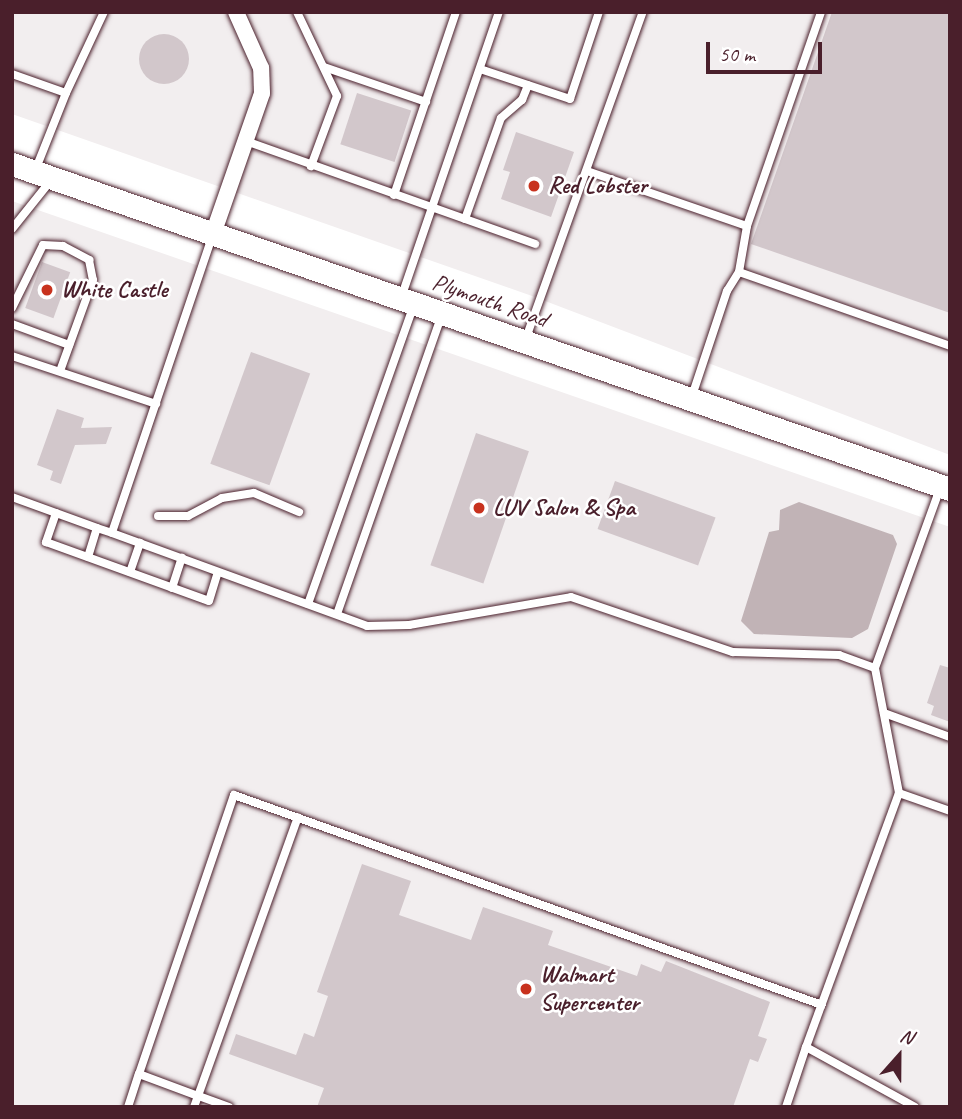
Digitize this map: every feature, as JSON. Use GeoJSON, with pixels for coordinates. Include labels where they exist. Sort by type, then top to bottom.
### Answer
{"type":"FeatureCollection","features":[{"type":"Feature","properties":{"kind":"main road","name":"Plymouth Road"},"geometry":{"type":"LineString","coordinates":[[12,164],[945,487]]}},
{"type":"Feature","properties":{"kind":"street"},"geometry":{"type":"LineString","coordinates":[[213,234],[246,141],[263,82],[236,12]]}},
{"type":"Feature","properties":{"kind":"lane"},"geometry":{"type":"LineString","coordinates":[[12,229],[44,175],[66,93],[104,12]]}},
{"type":"Feature","properties":{"kind":"lane"},"geometry":{"type":"LineString","coordinates":[[298,12],[337,96],[311,166]]}},
{"type":"Feature","properties":{"kind":"lane"},"geometry":{"type":"LineString","coordinates":[[394,195],[456,12]]}},
{"type":"Feature","properties":{"kind":"lane"},"geometry":{"type":"LineString","coordinates":[[308,604],[408,300],[432,208],[499,12]]}},
{"type":"Feature","properties":{"kind":"lane"},"geometry":{"type":"LineString","coordinates":[[480,69],[570,99],[599,12]]}},
{"type":"Feature","properties":{"kind":"lane"},"geometry":{"type":"LineString","coordinates":[[525,341],[643,12]]}},
{"type":"Feature","properties":{"kind":"lane"},"geometry":{"type":"LineString","coordinates":[[691,399],[727,291],[739,272],[747,226],[821,12]]}},
{"type":"Feature","properties":{"kind":"lane"},"geometry":{"type":"LineString","coordinates":[[324,67],[426,103]]}},
{"type":"Feature","properties":{"kind":"lane"},"geometry":{"type":"LineString","coordinates":[[12,74],[66,93]]}},
{"type":"Feature","properties":{"kind":"lane"},"geometry":{"type":"LineString","coordinates":[[465,219],[501,118],[522,100],[528,85]]}},
{"type":"Feature","properties":{"kind":"lane"},"geometry":{"type":"LineString","coordinates":[[246,141],[535,244]]}},
{"type":"Feature","properties":{"kind":"lane"},"geometry":{"type":"LineString","coordinates":[[587,171],[747,226]]}},
{"type":"Feature","properties":{"kind":"lane"},"geometry":{"type":"LineString","coordinates":[[112,533],[213,234]]}},
{"type":"Feature","properties":{"kind":"lane"},"geometry":{"type":"LineString","coordinates":[[12,308],[43,245],[84,256],[93,280],[60,371]]}},
{"type":"Feature","properties":{"kind":"lane"},"geometry":{"type":"LineString","coordinates":[[739,272],[950,346]]}},
{"type":"Feature","properties":{"kind":"lane"},"geometry":{"type":"LineString","coordinates":[[337,614],[443,312]]}},
{"type":"Feature","properties":{"kind":"lane"},"geometry":{"type":"LineString","coordinates":[[12,324],[69,345]]}},
{"type":"Feature","properties":{"kind":"lane"},"geometry":{"type":"LineString","coordinates":[[12,356],[156,404]]}},
{"type":"Feature","properties":{"kind":"lane"},"geometry":{"type":"LineString","coordinates":[[786,1107],[900,793],[875,668],[945,487]]}},
{"type":"Feature","properties":{"kind":"lane"},"geometry":{"type":"LineString","coordinates":[[158,516],[188,516],[222,498],[254,493],[299,512]]}},
{"type":"Feature","properties":{"kind":"lane"},"geometry":{"type":"LineString","coordinates":[[12,497],[367,625],[410,625],[571,597],[733,652],[839,656],[875,668]]}},
{"type":"Feature","properties":{"kind":"lane"},"geometry":{"type":"LineString","coordinates":[[56,513],[46,542],[172,588],[209,601],[218,572]]}},
{"type":"Feature","properties":{"kind":"lane"},"geometry":{"type":"LineString","coordinates":[[88,557],[97,528]]}},
{"type":"Feature","properties":{"kind":"lane"},"geometry":{"type":"LineString","coordinates":[[130,572],[140,543]]}},
{"type":"Feature","properties":{"kind":"lane"},"geometry":{"type":"LineString","coordinates":[[172,588],[182,558]]}},
{"type":"Feature","properties":{"kind":"lane"},"geometry":{"type":"LineString","coordinates":[[884,713],[950,737]]}},
{"type":"Feature","properties":{"kind":"lane"},"geometry":{"type":"LineString","coordinates":[[900,793],[950,811]]}},
{"type":"Feature","properties":{"kind":"lane"},"geometry":{"type":"LineString","coordinates":[[128,1107],[234,795],[822,1005]]}},
{"type":"Feature","properties":{"kind":"lane"},"geometry":{"type":"LineString","coordinates":[[194,1107],[298,817]]}},
{"type":"Feature","properties":{"kind":"lane"},"geometry":{"type":"LineString","coordinates":[[806,1047],[915,1107]]}},
{"type":"Feature","properties":{"kind":"lane"},"geometry":{"type":"LineString","coordinates":[[139,1074],[229,1107]]}},
{"type":"Feature","properties":{"kind":"shaded area"},"geometry":{"type":"Polygon","coordinates":[[[12,12],[950,12],[950,455],[532,296],[12,114],[12,12]]]}},
{"type":"Feature","properties":{"kind":"shaded area"},"geometry":{"type":"Polygon","coordinates":[[[12,201],[950,527],[950,1107],[12,1107],[12,201]]]}},
{"type":"Feature","properties":{"kind":"shaded area"},"geometry":{"type":"Polygon","coordinates":[[[799,502],[893,535],[897,544],[868,629],[852,638],[754,634],[741,621],[769,532],[779,530],[780,510],[799,502]]]}},
{"type":"Feature","properties":{"kind":"building"},"geometry":{"type":"Polygon","coordinates":[[[832,12],[950,12],[950,313],[751,244],[832,12]]]}},
{"type":"Feature","properties":{"kind":"building"},"geometry":{"type":"Polygon","coordinates":[[[164,34],[182,41],[189,59],[182,77],[164,84],[146,77],[139,59],[146,41],[164,34]]]}},
{"type":"Feature","properties":{"kind":"building"},"geometry":{"type":"Polygon","coordinates":[[[357,93],[411,111],[395,162],[340,144],[357,93]]]}},
{"type":"Feature","properties":{"kind":"building","name":"Red Lobster"},"geometry":{"type":"Polygon","coordinates":[[[516,132],[574,152],[551,217],[501,199],[510,172],[503,170],[516,132]]]}},
{"type":"Feature","properties":{"kind":"building","name":"White Castle"},"geometry":{"type":"Polygon","coordinates":[[[42,262],[70,272],[53,318],[25,308],[42,262]]]}},
{"type":"Feature","properties":{"kind":"building"},"geometry":{"type":"Polygon","coordinates":[[[251,352],[310,374],[270,485],[210,464],[251,352]]]}},
{"type":"Feature","properties":{"kind":"building"},"geometry":{"type":"Polygon","coordinates":[[[57,409],[84,418],[81,428],[112,427],[106,444],[75,445],[61,484],[50,480],[53,471],[37,465],[57,409]]]}},
{"type":"Feature","properties":{"kind":"building","name":"LUV Salon & Spa"},"geometry":{"type":"Polygon","coordinates":[[[476,433],[529,451],[483,584],[430,565],[476,433]]]}},
{"type":"Feature","properties":{"kind":"building"},"geometry":{"type":"Polygon","coordinates":[[[615,481],[716,518],[698,566],[598,529],[615,481]]]}},
{"type":"Feature","properties":{"kind":"building"},"geometry":{"type":"Polygon","coordinates":[[[940,665],[950,668],[950,722],[931,715],[934,706],[927,703],[940,665]]]}},
{"type":"Feature","properties":{"kind":"building","name":"Walmart Supercenter"},"geometry":{"type":"Polygon","coordinates":[[[362,864],[411,881],[399,915],[471,940],[483,907],[553,931],[548,945],[637,976],[641,964],[661,972],[666,961],[770,1002],[758,1036],[767,1039],[758,1062],[750,1059],[733,1107],[317,1107],[324,1088],[229,1054],[236,1034],[296,1055],[304,1033],[314,1037],[328,996],[317,992],[362,864]]]}},
{"type":"Feature","properties":{"kind":"place","name":"Red Lobster"},"geometry":{"type":"Point","coordinates":[534,186]}},
{"type":"Feature","properties":{"kind":"place","name":"White Castle"},"geometry":{"type":"Point","coordinates":[47,290]}},
{"type":"Feature","properties":{"kind":"place","name":"LUV Salon & Spa"},"geometry":{"type":"Point","coordinates":[479,508]}},
{"type":"Feature","properties":{"kind":"place","name":"Walmart Supercenter"},"geometry":{"type":"Point","coordinates":[526,989]}}]}
